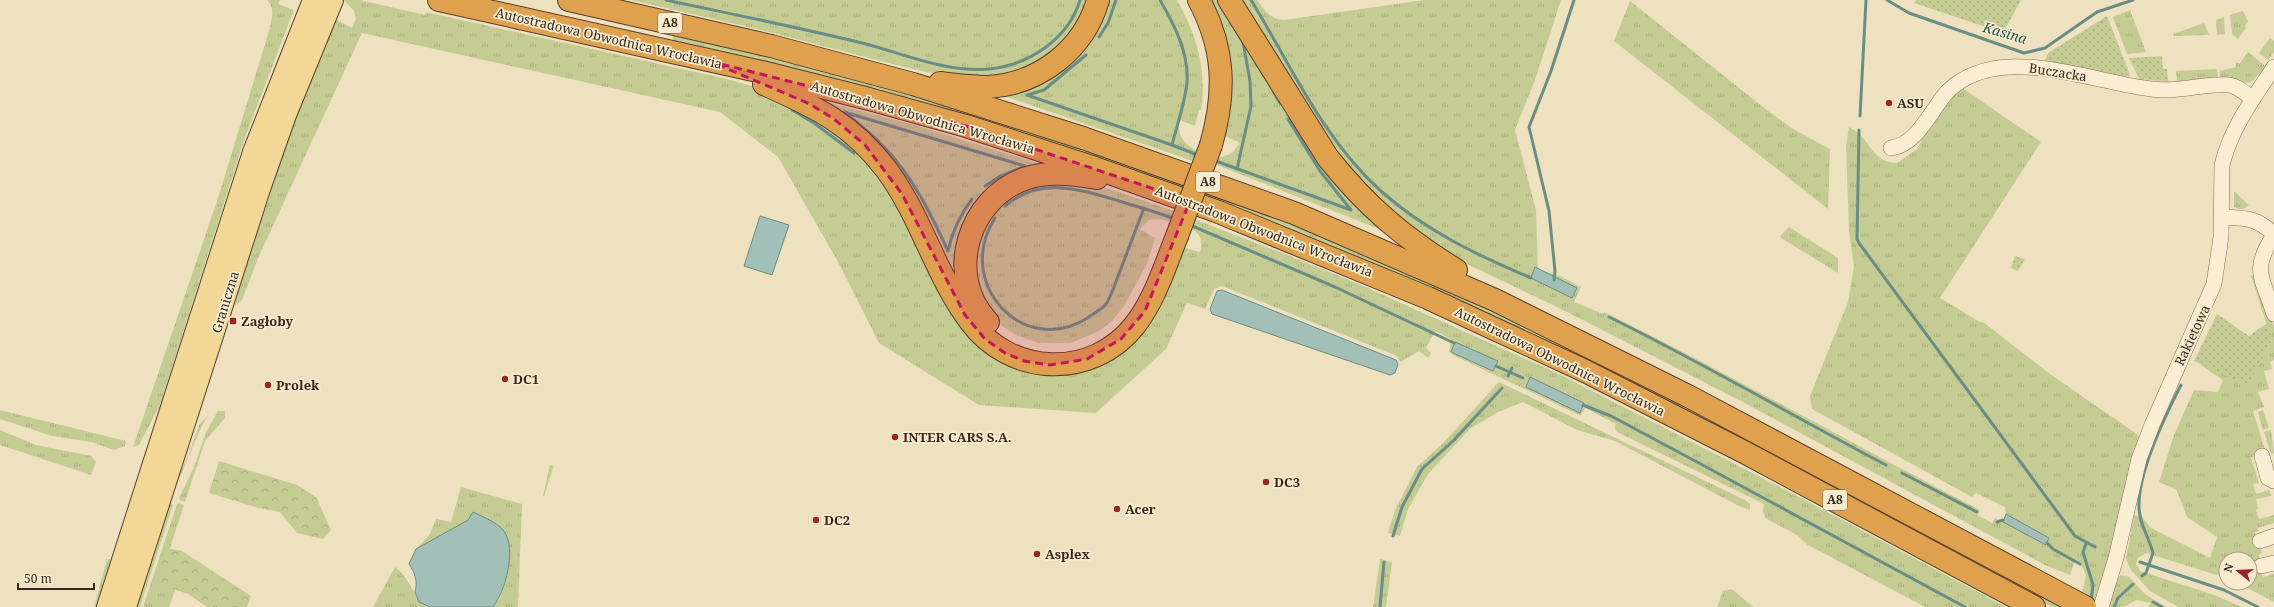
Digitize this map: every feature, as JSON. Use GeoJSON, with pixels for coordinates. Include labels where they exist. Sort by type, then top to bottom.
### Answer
{"type":"FeatureCollection","features":[{"type":"Feature","properties":{"kind":"highway","name":"Autostradowa Obwodnica Wrocławia"},"geometry":{"type":"LineString","coordinates":[[439,0],[771,74],[966,126],[1145,185],[1274,233],[1473,317],[1585,371],[1744,452],[2034,607]]}},
{"type":"Feature","properties":{"kind":"highway","name":"Autostradowa Obwodnica Wrocławia"},"geometry":{"type":"LineString","coordinates":[[569,0],[771,46],[913,84],[1131,154],[1294,213],[1495,300],[1688,396],[2077,603]]}},
{"type":"Feature","properties":{"kind":"highway"},"geometry":{"type":"LineString","coordinates":[[913,84],[937,83],[989,87],[1015,83],[1031,77],[1054,64],[1073,46],[1088,26],[1098,0]]}},
{"type":"Feature","properties":{"kind":"highway"},"geometry":{"type":"LineString","coordinates":[[1184,0],[1200,33],[1209,73],[1209,102],[1206,143]]}},
{"type":"Feature","properties":{"kind":"highway"},"geometry":{"type":"LineString","coordinates":[[709,61],[810,104],[851,132],[886,170],[902,194],[954,297],[970,322],[990,343],[1018,359],[1044,364],[1069,364],[1087,360],[1116,344],[1130,331],[1144,311],[1171,234],[1221,103],[1221,72],[1214,37],[1198,0]]}},
{"type":"Feature","properties":{"kind":"highway"},"geometry":{"type":"LineString","coordinates":[[1228,0],[1328,158],[1343,177],[1370,206],[1398,232],[1464,275],[1495,300]]}},
{"type":"Feature","properties":{"kind":"highway"},"geometry":{"type":"LineString","coordinates":[[1145,185],[1082,176],[1049,174],[1027,178],[1004,189],[981,213],[968,242],[966,275],[973,300],[987,321],[1013,342],[1046,351],[1079,348],[1109,332],[1126,314],[1171,234]]}},
{"type":"Feature","properties":{"kind":"main road","name":"Graniczna"},"geometry":{"type":"LineString","coordinates":[[107,607],[253,152],[320,8]]}},
{"type":"Feature","properties":{"kind":"main road","name":"Graniczna"},"geometry":{"type":"LineString","coordinates":[[126,607],[320,8]]}},
{"type":"Feature","properties":{"kind":"street","name":"Buczacka"},"geometry":{"type":"LineString","coordinates":[[1891,148],[1910,140],[1939,102],[1960,81],[1976,73],[2000,66],[2025,67],[2073,74],[2151,90],[2170,90],[2230,85],[2253,99]]}},
{"type":"Feature","properties":{"kind":"street","name":"Rakietowa"},"geometry":{"type":"LineString","coordinates":[[2101,607],[2121,540],[2139,459],[2152,425],[2214,284],[2219,265],[2222,217],[2222,165],[2224,155],[2237,123],[2274,67]]}},
{"type":"Feature","properties":{"kind":"street"},"geometry":{"type":"LineString","coordinates":[[2222,217],[2249,218],[2260,222],[2274,235],[2264,250],[2259,266],[2274,314]]}},
{"type":"Feature","properties":{"kind":"street"},"geometry":{"type":"LineString","coordinates":[[2262,456],[2268,478],[2274,481]]}},
{"type":"Feature","properties":{"kind":"street"},"geometry":{"type":"LineString","coordinates":[[2260,541],[2274,536]]}},
{"type":"Feature","properties":{"kind":"highlighted area"},"geometry":{"type":"Polygon","coordinates":[[[709,61],[966,126],[1190,201],[1145,311],[1121,339],[1087,359],[1050,365],[1024,361],[1005,353],[985,339],[965,315],[902,194],[865,145],[834,119],[810,104],[709,61]]]}},
{"type":"Feature","properties":{"kind":"green space"},"geometry":{"type":"Polygon","coordinates":[[[267,0],[280,0],[278,4],[294,10],[243,143],[160,405],[139,445],[133,447],[218,198],[269,31],[272,11],[270,3],[267,0]]]}},
{"type":"Feature","properties":{"kind":"green space"},"geometry":{"type":"Polygon","coordinates":[[[344,0],[360,0],[425,15],[426,12],[727,79],[760,89],[806,109],[872,163],[970,334],[1090,367],[1182,247],[1200,252],[1201,240],[1198,234],[1194,231],[1175,222],[1154,219],[1149,220],[1140,229],[1155,238],[1147,264],[1124,306],[1112,321],[1099,331],[1071,343],[1039,343],[1018,336],[1002,326],[986,308],[972,268],[988,213],[1030,183],[1098,186],[1110,189],[1168,209],[1368,288],[1561,375],[1784,489],[2006,607],[1925,607],[1808,545],[1797,535],[1765,518],[1763,511],[1764,504],[1617,432],[1615,429],[1616,424],[1585,408],[1581,415],[1577,414],[1459,358],[1449,352],[1451,339],[1435,331],[1426,348],[1431,353],[1428,358],[1419,351],[1400,362],[1397,356],[1222,286],[1214,289],[1205,309],[1187,303],[1166,349],[1096,413],[979,405],[879,343],[837,260],[778,157],[720,112],[362,33],[259,256],[242,300],[235,306],[237,294],[292,127],[334,23],[337,20],[352,28],[356,18],[354,11],[344,0]],[[1455,342],[1451,352],[1493,371],[1455,342]],[[1530,377],[1526,387],[1580,412],[1584,403],[1530,377]]]}},
{"type":"Feature","properties":{"kind":"green space"},"geometry":{"type":"Polygon","coordinates":[[[631,0],[1091,0],[1067,44],[1017,75],[956,78],[912,69],[757,29],[631,0]]]}},
{"type":"Feature","properties":{"kind":"green space"},"geometry":{"type":"Polygon","coordinates":[[[1106,0],[1177,0],[1195,40],[1199,53],[1203,81],[1201,110],[1199,110],[1195,126],[1179,120],[1181,136],[1185,142],[1196,151],[1219,158],[1232,153],[1240,143],[1223,135],[1209,0],[1222,0],[1392,234],[1212,163],[1210,167],[999,94],[1020,90],[1106,0]]]}},
{"type":"Feature","properties":{"kind":"green space"},"geometry":{"type":"Polygon","coordinates":[[[1242,0],[1257,0],[1265,11],[1271,16],[1284,20],[1424,0],[1561,0],[1535,80],[1515,130],[1536,210],[1538,269],[1562,277],[1581,287],[1574,302],[1603,314],[1604,312],[1746,385],[1980,510],[1977,515],[1992,523],[1995,518],[2046,544],[2049,538],[2006,514],[2005,507],[1976,493],[1972,497],[1812,409],[1810,396],[1848,302],[1854,266],[1849,231],[1846,146],[1849,127],[1862,136],[1881,159],[1888,162],[1897,163],[1917,149],[1937,112],[1961,87],[2041,142],[1940,298],[1980,322],[1983,322],[2050,374],[2141,437],[2096,607],[2079,607],[2086,575],[2083,568],[2075,561],[2070,575],[2045,565],[1739,400],[1567,312],[1467,264],[1440,249],[1394,214],[1353,172],[1325,133],[1242,0]]]}},
{"type":"Feature","properties":{"kind":"green space"},"geometry":{"type":"Polygon","coordinates":[[[1916,0],[2021,0],[2003,33],[1914,3],[1916,0]]]}},
{"type":"Feature","properties":{"kind":"green space"},"geometry":{"type":"Polygon","coordinates":[[[1630,1],[1768,111],[1793,129],[1830,149],[1828,209],[1614,41],[1630,1]]]}},
{"type":"Feature","properties":{"kind":"green space"},"geometry":{"type":"Polygon","coordinates":[[[2130,10],[2146,52],[2127,54],[2113,17],[2130,10]]]}},
{"type":"Feature","properties":{"kind":"green space"},"geometry":{"type":"Polygon","coordinates":[[[2243,11],[2248,21],[2245,26],[2246,28],[2238,39],[2232,34],[2230,15],[2243,11]]]}},
{"type":"Feature","properties":{"kind":"green space"},"geometry":{"type":"Polygon","coordinates":[[[2107,16],[2130,75],[2128,77],[2044,62],[2048,53],[2107,16]]]}},
{"type":"Feature","properties":{"kind":"green space"},"geometry":{"type":"Polygon","coordinates":[[[2224,17],[2225,34],[2217,35],[2216,20],[2224,17]]]}},
{"type":"Feature","properties":{"kind":"green space"},"geometry":{"type":"Polygon","coordinates":[[[2204,23],[2209,35],[2174,36],[2173,34],[2204,23]]]}},
{"type":"Feature","properties":{"kind":"green space"},"geometry":{"type":"Polygon","coordinates":[[[674,34],[817,68],[1031,129],[1304,226],[1580,350],[2064,607],[2052,607],[1790,467],[1393,273],[672,42],[674,34]]]}},
{"type":"Feature","properties":{"kind":"green space"},"geometry":{"type":"Polygon","coordinates":[[[2270,38],[2274,41],[2274,52],[2268,60],[2259,53],[2270,38]]]}},
{"type":"Feature","properties":{"kind":"green space"},"geometry":{"type":"Polygon","coordinates":[[[2248,52],[2265,66],[2253,80],[2246,82],[2230,77],[2220,77],[2220,71],[2236,67],[2236,63],[2240,63],[2248,52]]]}},
{"type":"Feature","properties":{"kind":"green space"},"geometry":{"type":"Polygon","coordinates":[[[2162,56],[2163,69],[2167,69],[2168,80],[2149,80],[2144,78],[2137,71],[2131,58],[2162,56]]]}},
{"type":"Feature","properties":{"kind":"green space"},"geometry":{"type":"Polygon","coordinates":[[[2129,58],[2131,58],[2137,71],[2144,78],[2148,80],[2139,79],[2129,58]]]}},
{"type":"Feature","properties":{"kind":"green space"},"geometry":{"type":"Polygon","coordinates":[[[2217,69],[2218,77],[2177,82],[2176,71],[2217,69]]]}},
{"type":"Feature","properties":{"kind":"green space"},"geometry":{"type":"Polygon","coordinates":[[[2168,80],[2169,82],[2154,81],[2168,80]]]}},
{"type":"Feature","properties":{"kind":"green space"},"geometry":{"type":"Polygon","coordinates":[[[819,100],[911,124],[1047,166],[1026,172],[1007,180],[991,192],[977,205],[967,222],[960,240],[958,261],[961,283],[963,283],[974,307],[989,327],[1008,342],[1029,352],[1052,355],[1076,353],[1099,343],[1120,327],[1135,309],[1147,288],[1165,244],[1169,246],[1152,288],[1141,309],[1127,327],[1113,339],[1098,348],[1081,355],[1047,359],[1029,356],[1013,350],[997,341],[990,336],[968,310],[959,295],[955,288],[957,287],[919,209],[897,173],[869,140],[845,119],[819,100]]]}},
{"type":"Feature","properties":{"kind":"green space"},"geometry":{"type":"Polygon","coordinates":[[[2234,191],[2249,205],[2242,209],[2234,207],[2234,191]]]}},
{"type":"Feature","properties":{"kind":"green space"},"geometry":{"type":"Polygon","coordinates":[[[1789,227],[1838,258],[1838,273],[1781,238],[1780,236],[1789,227]]]}},
{"type":"Feature","properties":{"kind":"green space"},"geometry":{"type":"Polygon","coordinates":[[[2015,256],[2025,259],[2018,271],[2011,268],[2015,256]]]}},
{"type":"Feature","properties":{"kind":"green space"},"geometry":{"type":"Polygon","coordinates":[[[2256,274],[2274,326],[2274,360],[2270,362],[2272,369],[2264,371],[2269,389],[2258,392],[2264,407],[2253,411],[2266,453],[2251,458],[2259,483],[2253,484],[2256,494],[2269,490],[2271,496],[2256,499],[2258,509],[2256,510],[2259,519],[2274,515],[2274,523],[2258,528],[2259,531],[2255,532],[2262,553],[2259,554],[2261,562],[2258,563],[2258,551],[2218,551],[2218,576],[2146,553],[2138,558],[2136,564],[2140,571],[2217,596],[2241,607],[2178,607],[2150,591],[2131,570],[2126,559],[2134,515],[2142,517],[2151,528],[2210,558],[2217,537],[2187,517],[2176,489],[2159,482],[2174,435],[2194,390],[2218,392],[2223,380],[2198,363],[2248,385],[2272,340],[2251,276],[2256,274]]]}},
{"type":"Feature","properties":{"kind":"green space"},"geometry":{"type":"Polygon","coordinates":[[[2217,314],[2249,336],[2267,323],[2272,340],[2248,386],[2194,361],[2217,314]]]}},
{"type":"Feature","properties":{"kind":"green space"},"geometry":{"type":"Polygon","coordinates":[[[1499,382],[1745,500],[1750,504],[1750,510],[1739,506],[1615,441],[1577,430],[1523,402],[1498,412],[1471,428],[1428,474],[1408,509],[1400,536],[1388,533],[1395,510],[1417,467],[1443,443],[1499,382]]]}},
{"type":"Feature","properties":{"kind":"green space"},"geometry":{"type":"Polygon","coordinates":[[[0,410],[126,441],[125,446],[114,450],[91,442],[52,436],[0,419],[0,410]]]}},
{"type":"Feature","properties":{"kind":"green space"},"geometry":{"type":"Polygon","coordinates":[[[2263,410],[2269,428],[2263,430],[2258,412],[2263,410]]]}},
{"type":"Feature","properties":{"kind":"green space"},"geometry":{"type":"Polygon","coordinates":[[[218,411],[225,411],[225,418],[205,441],[185,502],[179,498],[194,467],[206,432],[218,411]]]}},
{"type":"Feature","properties":{"kind":"green space"},"geometry":{"type":"Polygon","coordinates":[[[208,415],[179,480],[174,489],[171,490],[187,459],[199,425],[208,415]]]}},
{"type":"Feature","properties":{"kind":"green space"},"geometry":{"type":"Polygon","coordinates":[[[0,430],[36,445],[91,456],[96,462],[91,475],[0,445],[0,430]]]}},
{"type":"Feature","properties":{"kind":"green space"},"geometry":{"type":"Polygon","coordinates":[[[2271,430],[2274,453],[2271,454],[2264,432],[2271,430]]]}},
{"type":"Feature","properties":{"kind":"green space"},"geometry":{"type":"Polygon","coordinates":[[[219,461],[297,485],[316,497],[331,530],[323,539],[297,533],[280,512],[255,507],[209,493],[219,461]]]}},
{"type":"Feature","properties":{"kind":"green space"},"geometry":{"type":"Polygon","coordinates":[[[550,465],[554,466],[543,496],[550,465]]]}},
{"type":"Feature","properties":{"kind":"green space"},"geometry":{"type":"Polygon","coordinates":[[[461,487],[522,504],[518,607],[493,607],[500,598],[508,570],[468,520],[416,549],[430,534],[436,519],[451,522],[461,487]]]}},
{"type":"Feature","properties":{"kind":"green space"},"geometry":{"type":"Polygon","coordinates":[[[167,502],[173,505],[140,607],[133,607],[167,502]]]}},
{"type":"Feature","properties":{"kind":"green space"},"geometry":{"type":"Polygon","coordinates":[[[179,503],[184,505],[169,551],[188,556],[169,607],[143,607],[177,504],[179,503]]]}},
{"type":"Feature","properties":{"kind":"green space"},"geometry":{"type":"Polygon","coordinates":[[[166,548],[182,551],[251,596],[247,607],[207,607],[188,594],[155,583],[166,548]]]}},
{"type":"Feature","properties":{"kind":"green space"},"geometry":{"type":"Polygon","coordinates":[[[107,559],[112,560],[100,607],[94,607],[107,559]]]}},
{"type":"Feature","properties":{"kind":"green space"},"geometry":{"type":"Polygon","coordinates":[[[1380,559],[1392,562],[1386,607],[1373,607],[1380,559]]]}},
{"type":"Feature","properties":{"kind":"green space"},"geometry":{"type":"Polygon","coordinates":[[[2258,563],[2263,577],[2274,574],[2274,602],[2253,591],[2258,591],[2258,563]]]}},
{"type":"Feature","properties":{"kind":"green space"},"geometry":{"type":"Polygon","coordinates":[[[395,567],[405,577],[419,599],[430,607],[373,607],[395,567]]]}},
{"type":"Feature","properties":{"kind":"green space"},"geometry":{"type":"Polygon","coordinates":[[[2121,575],[2129,577],[2145,594],[2166,607],[2148,607],[2151,603],[2136,600],[2124,607],[2106,607],[2118,577],[2121,575]]]}},
{"type":"Feature","properties":{"kind":"green space"},"geometry":{"type":"Polygon","coordinates":[[[1732,589],[1753,607],[1717,607],[1723,591],[1732,589]]]}},
{"type":"Feature","properties":{"kind":"water"},"geometry":{"type":"Polygon","coordinates":[[[760,216],[789,225],[772,275],[744,266],[760,216]]]}},
{"type":"Feature","properties":{"kind":"water"},"geometry":{"type":"Polygon","coordinates":[[[1535,267],[1577,288],[1572,298],[1531,278],[1535,267]]]}},
{"type":"Feature","properties":{"kind":"water"},"geometry":{"type":"Polygon","coordinates":[[[1222,290],[1396,360],[1398,364],[1395,373],[1390,375],[1212,314],[1210,309],[1217,291],[1222,290]]]}},
{"type":"Feature","properties":{"kind":"water"},"geometry":{"type":"Polygon","coordinates":[[[1455,342],[1498,361],[1493,371],[1451,352],[1455,342]]]}},
{"type":"Feature","properties":{"kind":"water"},"geometry":{"type":"Polygon","coordinates":[[[1530,377],[1584,403],[1580,413],[1526,387],[1530,377]]]}},
{"type":"Feature","properties":{"kind":"water"},"geometry":{"type":"Polygon","coordinates":[[[473,512],[498,525],[504,531],[508,539],[508,570],[502,591],[493,607],[430,607],[419,602],[415,592],[415,577],[409,564],[416,549],[468,520],[473,512]]]}},
{"type":"Feature","properties":{"kind":"water"},"geometry":{"type":"Polygon","coordinates":[[[2006,514],[2049,538],[2046,545],[2003,522],[2006,514]]]}},
{"type":"Feature","properties":{"kind":"waterway"},"geometry":{"type":"LineString","coordinates":[[666,0],[838,37],[940,65],[973,69],[1004,67],[1032,56],[1045,48],[1066,27],[1080,0]]}},
{"type":"Feature","properties":{"kind":"waterway"},"geometry":{"type":"LineString","coordinates":[[1099,37],[1108,23],[1116,0]]}},
{"type":"Feature","properties":{"kind":"waterway"},"geometry":{"type":"LineString","coordinates":[[1086,55],[1044,90],[1027,95],[1172,145],[1185,98],[1187,71],[1186,60],[1180,39],[1160,0]]}},
{"type":"Feature","properties":{"kind":"waterway"},"geometry":{"type":"LineString","coordinates":[[1251,0],[1294,76],[1325,126],[1342,149],[1382,192],[1416,219],[1453,241],[1531,278]]}},
{"type":"Feature","properties":{"kind":"waterway"},"geometry":{"type":"LineString","coordinates":[[1554,280],[1555,271],[1549,211],[1529,127],[1551,71],[1574,0]]}},
{"type":"Feature","properties":{"kind":"waterway"},"geometry":{"type":"LineString","coordinates":[[1860,116],[1866,0]]}},
{"type":"Feature","properties":{"kind":"waterway","name":"Kasina"},"geometry":{"type":"LineString","coordinates":[[1887,0],[1909,13],[2024,53],[2045,48],[2097,12],[2133,0]]}},
{"type":"Feature","properties":{"kind":"waterway"},"geometry":{"type":"LineString","coordinates":[[1237,169],[1251,106],[1250,81],[1243,42]]}},
{"type":"Feature","properties":{"kind":"waterway"},"geometry":{"type":"LineString","coordinates":[[1273,91],[1280,103]]}},
{"type":"Feature","properties":{"kind":"waterway"},"geometry":{"type":"LineString","coordinates":[[792,110],[814,123],[854,153]]}},
{"type":"Feature","properties":{"kind":"waterway"},"geometry":{"type":"LineString","coordinates":[[972,199],[957,224],[948,251],[919,194],[902,168],[892,155],[868,131],[844,112],[1025,166],[999,177],[985,186]]}},
{"type":"Feature","properties":{"kind":"waterway"},"geometry":{"type":"LineString","coordinates":[[1213,160],[1351,210],[1320,171],[1288,119]]}},
{"type":"Feature","properties":{"kind":"waterway"},"geometry":{"type":"LineString","coordinates":[[1859,130],[1857,239],[1859,243],[2075,536],[2095,547]]}},
{"type":"Feature","properties":{"kind":"waterway"},"geometry":{"type":"LineString","coordinates":[[1172,145],[1198,155]]}},
{"type":"Feature","properties":{"kind":"waterway"},"geometry":{"type":"LineString","coordinates":[[1005,206],[1032,191],[1046,188],[1075,189],[1175,219]]}},
{"type":"Feature","properties":{"kind":"waterway"},"geometry":{"type":"LineString","coordinates":[[995,218],[984,243],[983,267],[989,289],[1002,308],[1020,322],[1041,329],[1065,328],[1089,317],[1106,304],[1114,288],[1144,208]]}},
{"type":"Feature","properties":{"kind":"waterway"},"geometry":{"type":"LineString","coordinates":[[1190,225],[1335,287],[1454,343]]}},
{"type":"Feature","properties":{"kind":"waterway"},"geometry":{"type":"LineString","coordinates":[[1609,317],[1679,353],[1886,465]]}},
{"type":"Feature","properties":{"kind":"waterway"},"geometry":{"type":"LineString","coordinates":[[1496,366],[1523,378]]}},
{"type":"Feature","properties":{"kind":"waterway"},"geometry":{"type":"LineString","coordinates":[[1508,376],[1512,368]]}},
{"type":"Feature","properties":{"kind":"waterway"},"geometry":{"type":"LineString","coordinates":[[2142,576],[2146,573],[2153,553],[2139,513],[2140,493],[2143,478],[2160,428],[2181,385]]}},
{"type":"Feature","properties":{"kind":"waterway"},"geometry":{"type":"LineString","coordinates":[[1393,536],[1402,507],[1422,469],[1454,440],[1502,388]]}},
{"type":"Feature","properties":{"kind":"waterway"},"geometry":{"type":"LineString","coordinates":[[1583,405],[1611,416],[1965,607]]}},
{"type":"Feature","properties":{"kind":"waterway"},"geometry":{"type":"LineString","coordinates":[[1902,473],[1977,512]]}},
{"type":"Feature","properties":{"kind":"waterway"},"geometry":{"type":"LineString","coordinates":[[1997,522],[2003,520]]}},
{"type":"Feature","properties":{"kind":"waterway"},"geometry":{"type":"LineString","coordinates":[[2047,543],[2053,549],[2080,564]]}},
{"type":"Feature","properties":{"kind":"waterway"},"geometry":{"type":"LineString","coordinates":[[2086,544],[2083,552],[2093,585],[2091,601]]}},
{"type":"Feature","properties":{"kind":"waterway"},"geometry":{"type":"LineString","coordinates":[[1380,607],[1384,562]]}},
{"type":"Feature","properties":{"kind":"waterway"},"geometry":{"type":"LineString","coordinates":[[2140,562],[2224,590],[2258,607]]}},
{"type":"Feature","properties":{"kind":"waterway"},"geometry":{"type":"LineString","coordinates":[[2114,607],[2118,598],[2133,584]]}},
{"type":"Feature","properties":{"kind":"waterway"},"geometry":{"type":"LineString","coordinates":[[2153,602],[2162,607]]}},
{"type":"Feature","properties":{"kind":"place","name":"ASU"},"geometry":{"type":"Point","coordinates":[1889,103]}},
{"type":"Feature","properties":{"kind":"place","name":"Zagłoby"},"geometry":{"type":"Point","coordinates":[233,321]}},
{"type":"Feature","properties":{"kind":"place","name":"DC1"},"geometry":{"type":"Point","coordinates":[505,379]}},
{"type":"Feature","properties":{"kind":"place","name":"Prolek"},"geometry":{"type":"Point","coordinates":[268,385]}},
{"type":"Feature","properties":{"kind":"place","name":"INTER CARS S.A."},"geometry":{"type":"Point","coordinates":[895,437]}},
{"type":"Feature","properties":{"kind":"place","name":"DC3"},"geometry":{"type":"Point","coordinates":[1266,482]}},
{"type":"Feature","properties":{"kind":"place","name":"Acer"},"geometry":{"type":"Point","coordinates":[1117,509]}},
{"type":"Feature","properties":{"kind":"place","name":"DC2"},"geometry":{"type":"Point","coordinates":[816,520]}},
{"type":"Feature","properties":{"kind":"place","name":"Asplex"},"geometry":{"type":"Point","coordinates":[1037,554]}}]}
